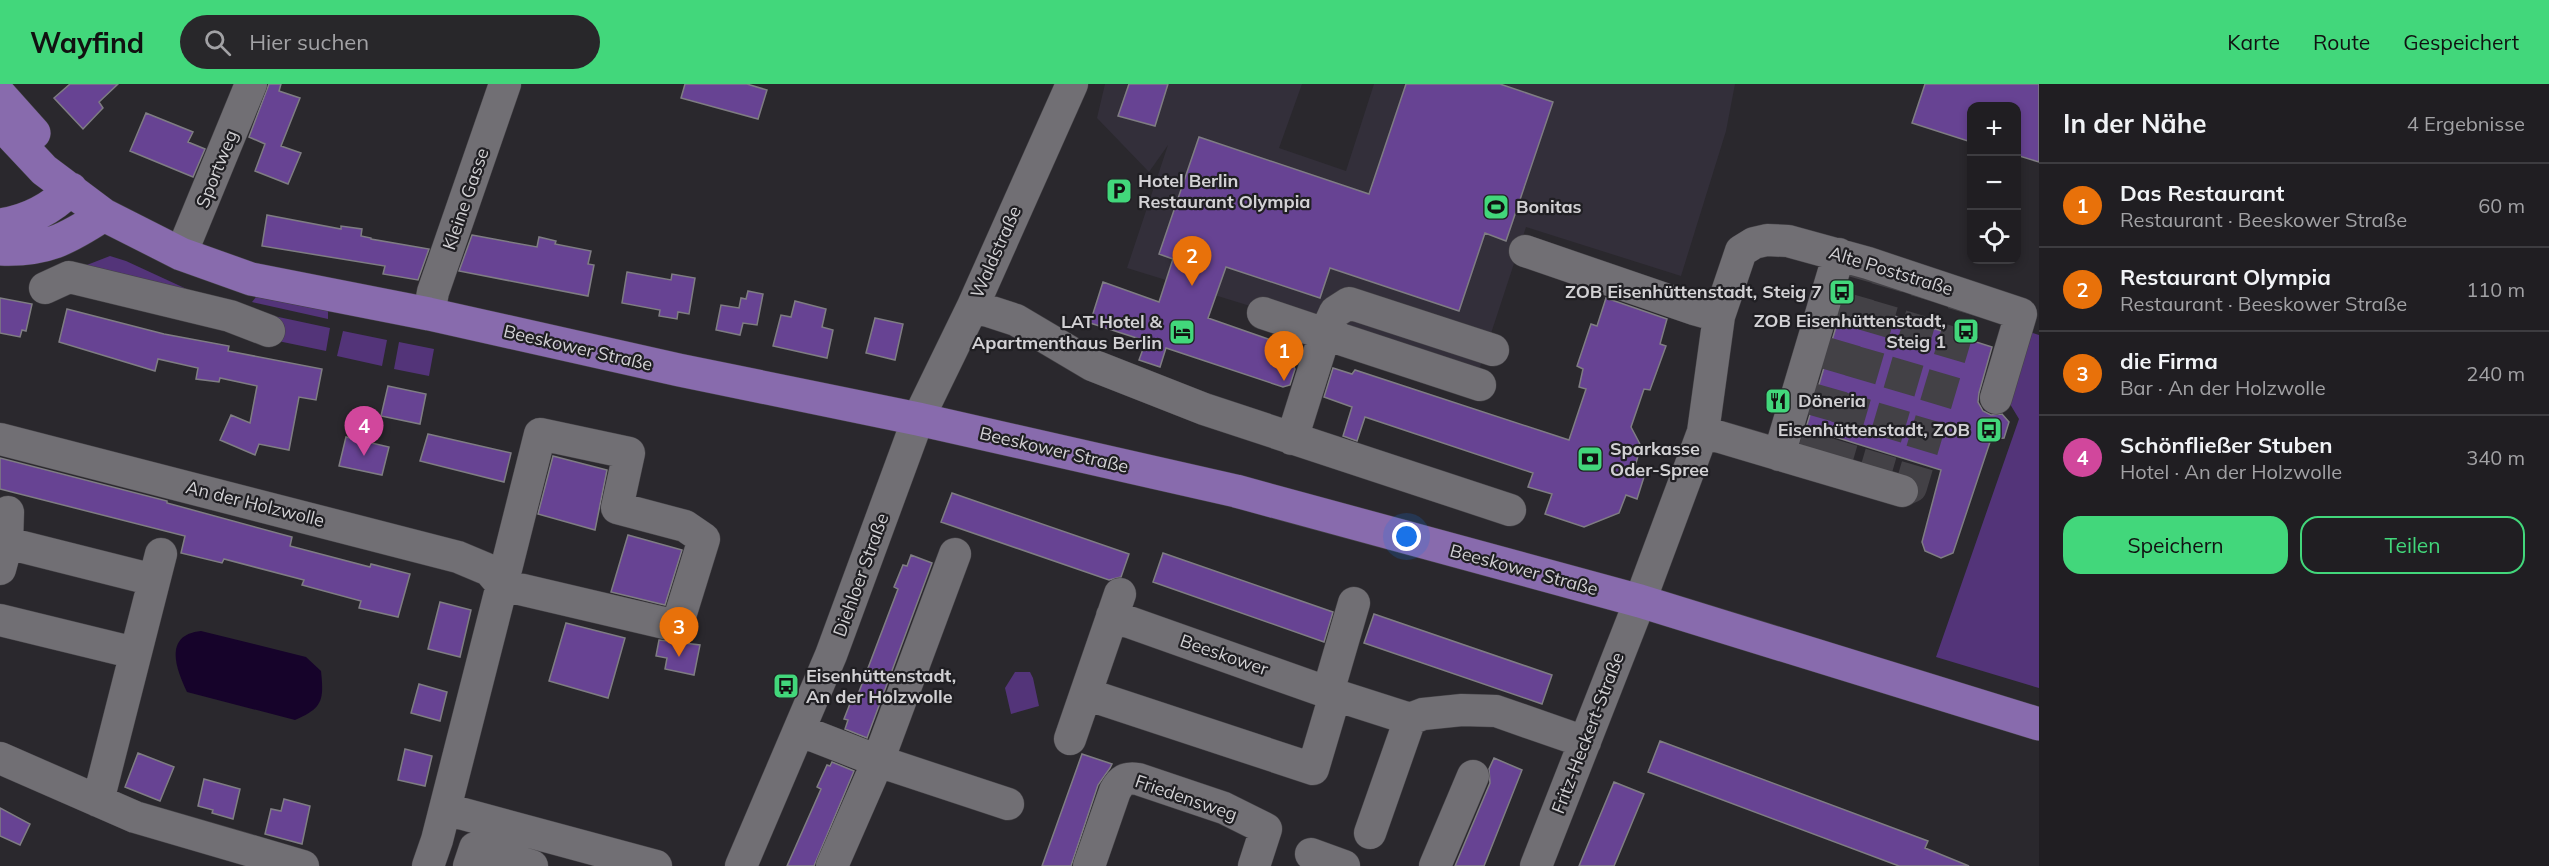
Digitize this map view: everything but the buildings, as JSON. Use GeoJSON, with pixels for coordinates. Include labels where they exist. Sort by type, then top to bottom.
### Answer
{"type":"FeatureCollection","features":[{"type":"Feature","properties":{"kind":"main road"},"geometry":{"type":"LineString","coordinates":[[0,95],[55,155],[71,189],[56,204],[37,215],[0,225]]}},
{"type":"Feature","properties":{"kind":"main road","name":"Beeskower Straße"},"geometry":{"type":"LineString","coordinates":[[0,123],[44,170],[104,214],[181,254],[244,277],[918,419],[1236,491],[1640,601],[2039,724]]}},
{"type":"Feature","properties":{"kind":"main road"},"geometry":{"type":"LineString","coordinates":[[0,249],[34,249],[53,244],[71,237],[104,214]]}},
{"type":"Feature","properties":{"kind":"street","name":"Sportweg"},"geometry":{"type":"LineString","coordinates":[[181,254],[251,84]]}},
{"type":"Feature","properties":{"kind":"street","name":"Kleine Gasse"},"geometry":{"type":"LineString","coordinates":[[429,315],[433,292],[505,84]]}},
{"type":"Feature","properties":{"kind":"street","name":"Waldstraße"},"geometry":{"type":"LineString","coordinates":[[918,419],[973,306],[1072,84]]}},
{"type":"Feature","properties":{"kind":"street","name":"Alte Poststraße"},"geometry":{"type":"LineString","coordinates":[[1640,601],[1703,432],[1719,315],[1741,251],[1754,243],[1767,240],[1788,241],[1839,254],[2021,314],[1996,398]]}},
{"type":"Feature","properties":{"kind":"street"},"geometry":{"type":"LineString","coordinates":[[1525,251],[1694,309],[1719,315]]}},
{"type":"Feature","properties":{"kind":"street"},"geometry":{"type":"LineString","coordinates":[[1779,456],[1839,254]]}},
{"type":"Feature","properties":{"kind":"street"},"geometry":{"type":"LineString","coordinates":[[45,288],[69,277],[230,316],[269,331]]}},
{"type":"Feature","properties":{"kind":"street"},"geometry":{"type":"LineString","coordinates":[[230,316],[244,277]]}},
{"type":"Feature","properties":{"kind":"street"},"geometry":{"type":"LineString","coordinates":[[1292,439],[1325,334],[1335,312],[1349,303],[1492,350]]}},
{"type":"Feature","properties":{"kind":"street"},"geometry":{"type":"LineString","coordinates":[[973,306],[1016,320],[1092,365],[1204,409],[1509,510]]}},
{"type":"Feature","properties":{"kind":"street"},"geometry":{"type":"LineString","coordinates":[[1263,313],[1480,385]]}},
{"type":"Feature","properties":{"kind":"street","name":"Diehloer Straße"},"geometry":{"type":"LineString","coordinates":[[741,866],[801,731],[842,628],[918,419]]}},
{"type":"Feature","properties":{"kind":"street"},"geometry":{"type":"LineString","coordinates":[[1703,432],[1902,491]]}},
{"type":"Feature","properties":{"kind":"street","name":"An der Holzwolle"},"geometry":{"type":"LineString","coordinates":[[0,439],[458,557],[489,570],[502,585],[677,627],[704,539],[685,526],[617,508],[629,453],[540,434],[502,585],[445,809],[428,866]]}},
{"type":"Feature","properties":{"kind":"street"},"geometry":{"type":"LineString","coordinates":[[5,541],[157,567],[98,801]]}},
{"type":"Feature","properties":{"kind":"street"},"geometry":{"type":"LineString","coordinates":[[832,866],[878,761],[955,554]]}},
{"type":"Feature","properties":{"kind":"street","name":"Fritz-Heckert-Straße"},"geometry":{"type":"LineString","coordinates":[[1536,866],[1598,703],[1640,601]]}},
{"type":"Feature","properties":{"kind":"street"},"geometry":{"type":"LineString","coordinates":[[1070,739],[1086,694],[1313,768],[1354,603]]}},
{"type":"Feature","properties":{"kind":"street","name":"Beeskower"},"geometry":{"type":"LineString","coordinates":[[1086,694],[1116,605],[1332,694]]}},
{"type":"Feature","properties":{"kind":"street"},"geometry":{"type":"LineString","coordinates":[[0,620],[135,653]]}},
{"type":"Feature","properties":{"kind":"street"},"geometry":{"type":"LineString","coordinates":[[1332,694],[1410,719],[1423,714],[1462,710],[1496,711],[1585,742]]}},
{"type":"Feature","properties":{"kind":"street"},"geometry":{"type":"LineString","coordinates":[[1370,833],[1410,719]]}},
{"type":"Feature","properties":{"kind":"street"},"geometry":{"type":"LineString","coordinates":[[801,731],[878,761],[1008,804]]}},
{"type":"Feature","properties":{"kind":"street"},"geometry":{"type":"LineString","coordinates":[[0,758],[135,817],[303,866]]}},
{"type":"Feature","properties":{"kind":"street"},"geometry":{"type":"LineString","coordinates":[[1436,866],[1473,776]]}},
{"type":"Feature","properties":{"kind":"street","name":"Friedensweg"},"geometry":{"type":"LineString","coordinates":[[1089,866],[1115,791],[1120,782],[1128,777],[1138,778],[1224,808],[1266,828],[1254,866]]}},
{"type":"Feature","properties":{"kind":"street"},"geometry":{"type":"LineString","coordinates":[[445,809],[656,866]]}},
{"type":"Feature","properties":{"kind":"street"},"geometry":{"type":"LineString","coordinates":[[469,866],[475,848],[532,866]]}},
{"type":"Feature","properties":{"kind":"street"},"geometry":{"type":"LineString","coordinates":[[1311,854],[1344,866]]}},
{"type":"Feature","properties":{"kind":"shaded area"},"geometry":{"type":"Polygon","coordinates":[[[1105,84],[1302,84],[1279,148],[1346,171],[1374,84],[1735,84],[1726,131],[1681,276],[1526,227],[1477,376],[1127,268],[1168,145],[1149,172],[1097,118],[1105,84]]]}},
{"type":"Feature","properties":{"kind":"shaded area"},"geometry":{"type":"Polygon","coordinates":[[[110,256],[126,261],[217,303],[74,270],[110,256]]]}},
{"type":"Feature","properties":{"kind":"shaded area"},"geometry":{"type":"Polygon","coordinates":[[[256,297],[328,311],[328,319],[252,302],[256,297]]]}},
{"type":"Feature","properties":{"kind":"shaded area"},"geometry":{"type":"Polygon","coordinates":[[[251,311],[330,328],[326,351],[278,341],[251,311]]]}},
{"type":"Feature","properties":{"kind":"shaded area"},"geometry":{"type":"Polygon","coordinates":[[[2024,330],[2039,335],[2039,688],[1936,657],[2019,419],[2004,394],[2024,330]]]}},
{"type":"Feature","properties":{"kind":"shaded area"},"geometry":{"type":"Polygon","coordinates":[[[343,331],[387,340],[382,366],[337,356],[343,331]]]}},
{"type":"Feature","properties":{"kind":"shaded area"},"geometry":{"type":"Polygon","coordinates":[[[399,342],[434,349],[429,376],[394,369],[399,342]]]}},
{"type":"Feature","properties":{"kind":"shaded area"},"geometry":{"type":"Polygon","coordinates":[[[201,631],[306,657],[321,671],[320,702],[311,711],[295,720],[187,692],[177,664],[177,646],[181,639],[189,634],[201,631]]]}},
{"type":"Feature","properties":{"kind":"shaded area"},"geometry":{"type":"Polygon","coordinates":[[[1015,672],[1030,672],[1039,706],[1011,714],[1005,688],[1015,672]]]}},
{"type":"Feature","properties":{"kind":"tunnel"},"geometry":{"type":"LineString","coordinates":[[1810,465],[1868,263]]}},
{"type":"Feature","properties":{"kind":"tunnel"},"geometry":{"type":"LineString","coordinates":[[1833,472],[1892,270]]}},
{"type":"Feature","properties":{"kind":"tunnel"},"geometry":{"type":"LineString","coordinates":[[1872,484],[1931,283]]}},
{"type":"Feature","properties":{"kind":"tunnel"},"geometry":{"type":"LineString","coordinates":[[1902,491],[1911,487],[1968,296]]}},
{"type":"Feature","properties":{"kind":"place","name":"Hotel Berlin Restaurant Olympia"},"geometry":{"type":"Point","coordinates":[1119,191]}},
{"type":"Feature","properties":{"kind":"place","name":"Bonitas"},"geometry":{"type":"Point","coordinates":[1496,207]}},
{"type":"Feature","properties":{"kind":"place","name":"Restaurant Olympia"},"geometry":{"type":"Point","coordinates":[1192,286]}},
{"type":"Feature","properties":{"kind":"place","name":"ZOB Eisenhüttenstadt, Steig 7"},"geometry":{"type":"Point","coordinates":[1842,292]}},
{"type":"Feature","properties":{"kind":"place","name":"ZOB Eisenhüttenstadt, Steig 1"},"geometry":{"type":"Point","coordinates":[1966,331]}},
{"type":"Feature","properties":{"kind":"place","name":"LAT Hotel & Apartmenthaus Berlin"},"geometry":{"type":"Point","coordinates":[1182,332]}},
{"type":"Feature","properties":{"kind":"place","name":"Das Restaurant"},"geometry":{"type":"Point","coordinates":[1284,381]}},
{"type":"Feature","properties":{"kind":"place","name":"Döneria"},"geometry":{"type":"Point","coordinates":[1778,401]}},
{"type":"Feature","properties":{"kind":"place","name":"Eisenhüttenstadt, ZOB"},"geometry":{"type":"Point","coordinates":[1989,430]}},
{"type":"Feature","properties":{"kind":"place","name":"Schönfließer Stuben"},"geometry":{"type":"Point","coordinates":[364,456]}},
{"type":"Feature","properties":{"kind":"place","name":"Sparkasse Oder-Spree"},"geometry":{"type":"Point","coordinates":[1590,459]}},
{"type":"Feature","properties":{"kind":"place","name":"die Firma"},"geometry":{"type":"Point","coordinates":[679,657]}},
{"type":"Feature","properties":{"kind":"place","name":"Eisenhüttenstadt, An der Holzwolle"},"geometry":{"type":"Point","coordinates":[786,686]}}]}
